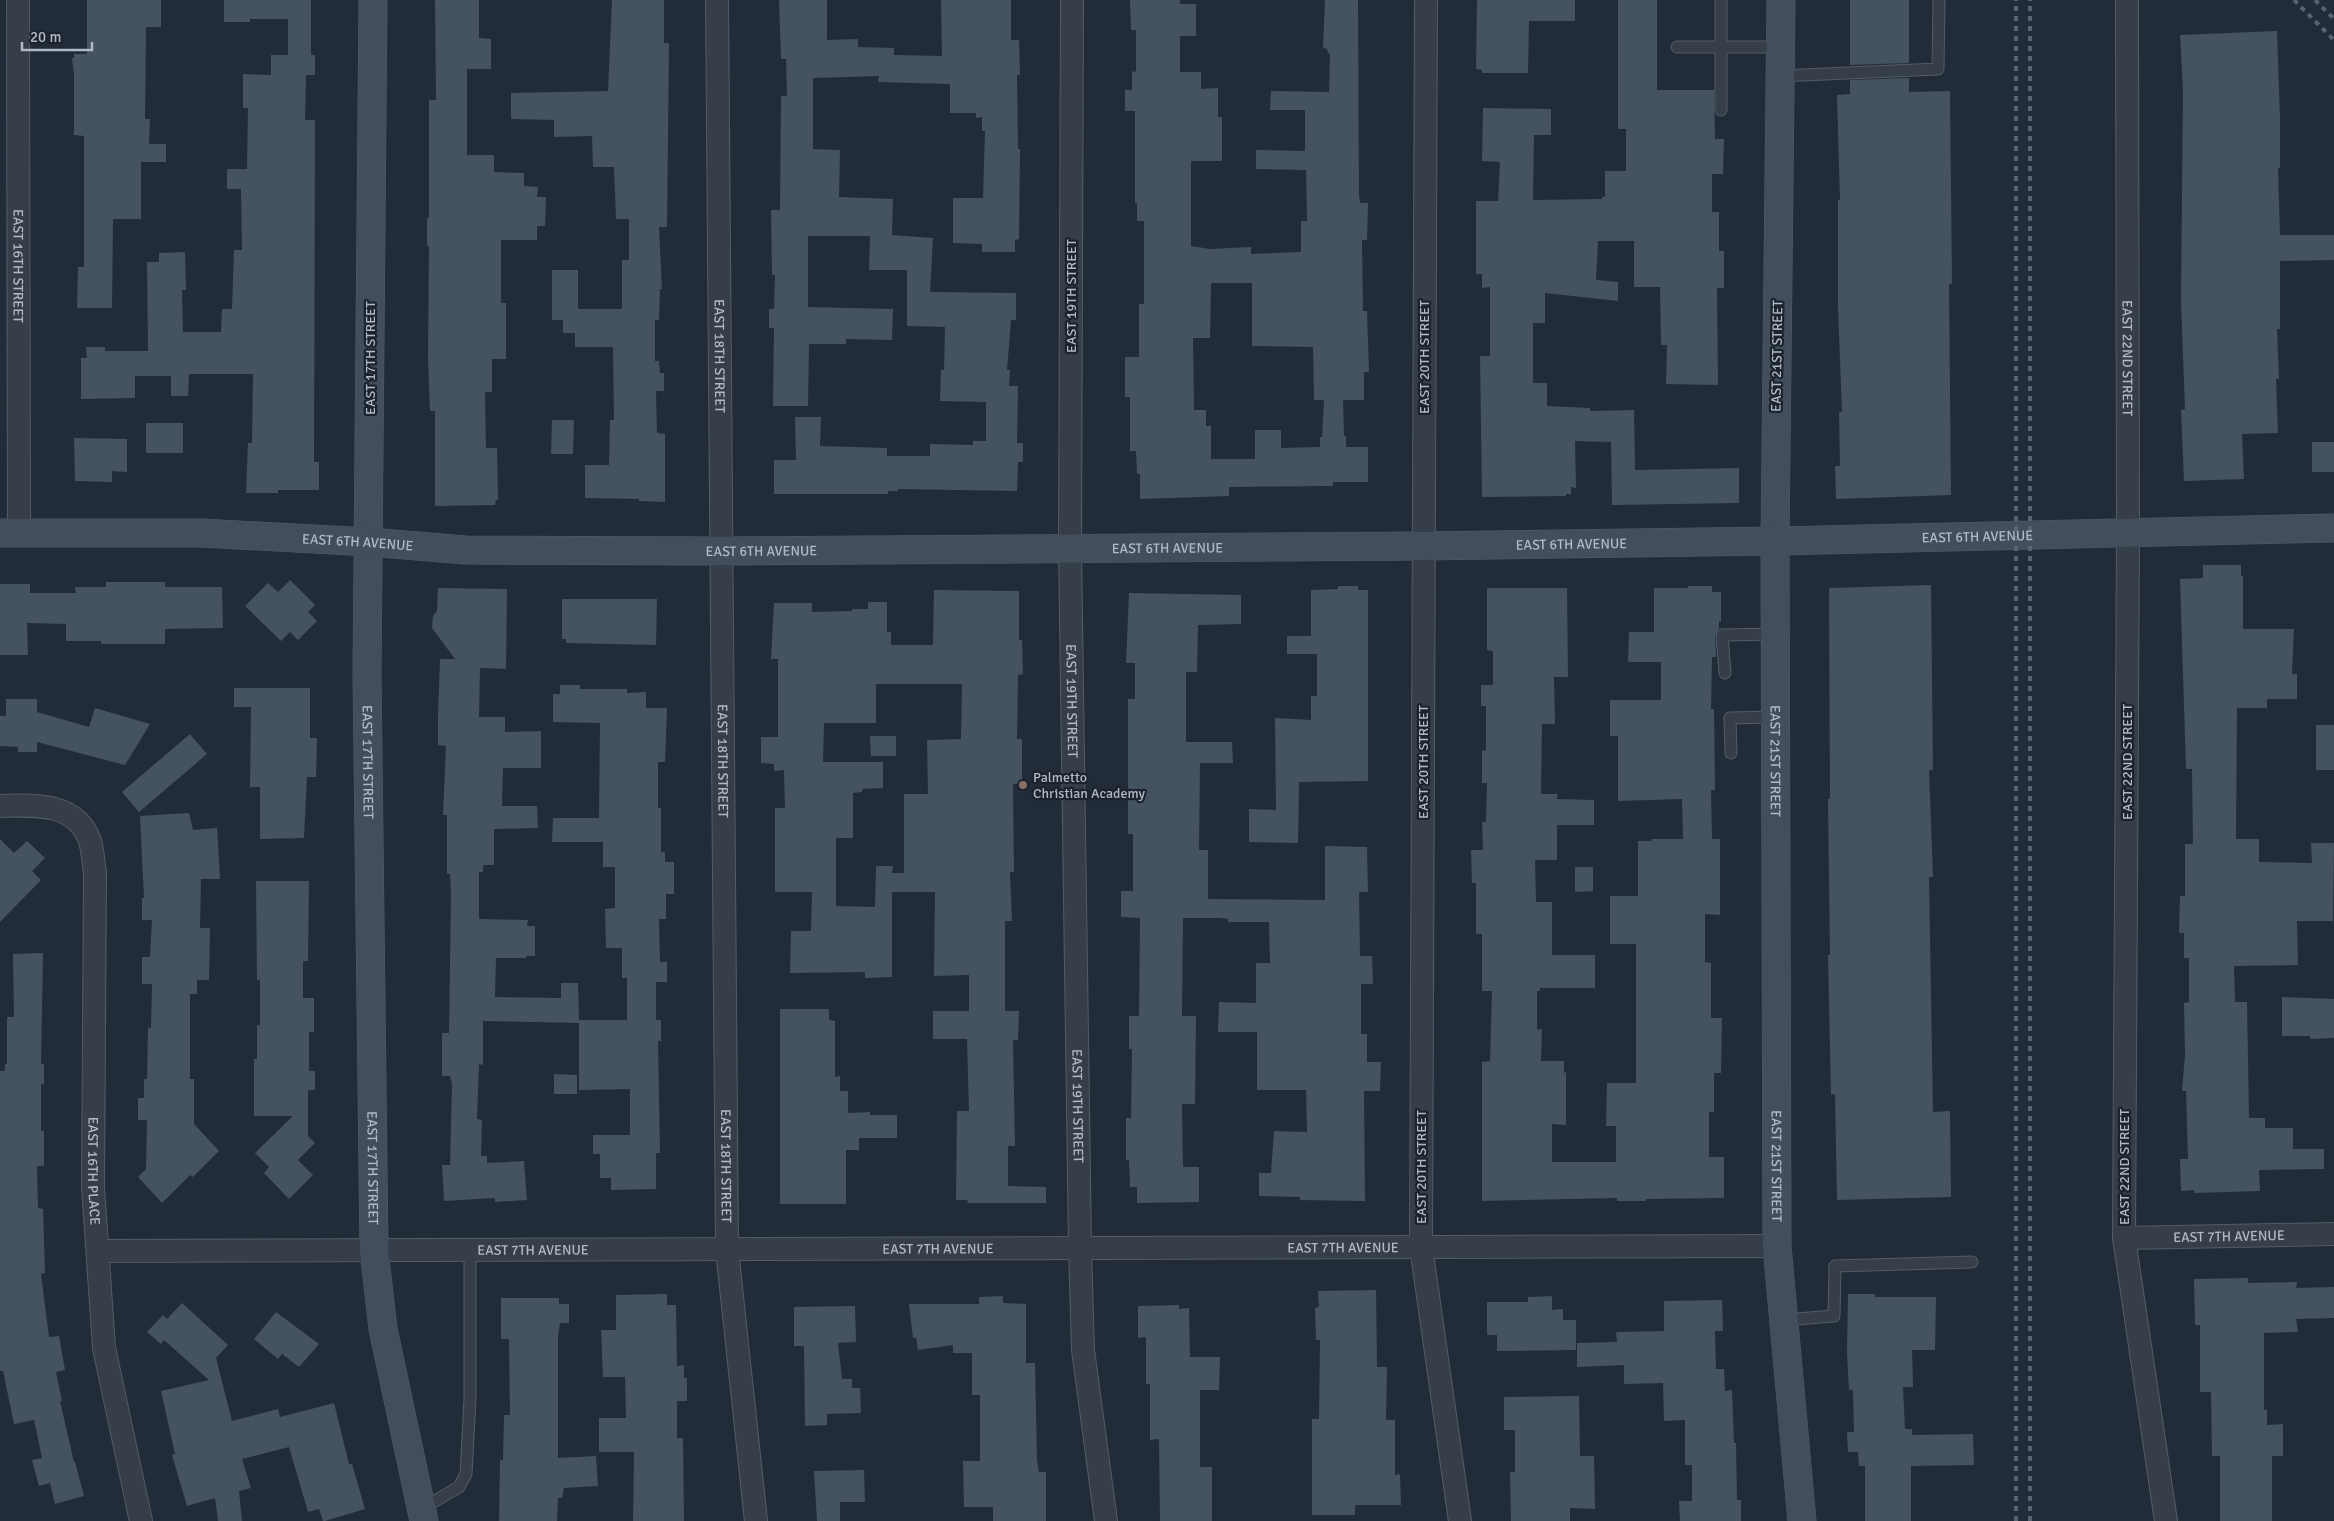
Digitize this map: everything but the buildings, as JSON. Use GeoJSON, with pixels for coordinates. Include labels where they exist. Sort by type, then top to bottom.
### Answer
{"type":"FeatureCollection","features":[{"type":"Feature","properties":{"kind":"street","name":"EAST 16TH STREET"},"geometry":{"type":"LineString","coordinates":[[10,532],[18,0]]}},
{"type":"Feature","properties":{"kind":"street","name":"EAST 17TH STREET"},"geometry":{"type":"LineString","coordinates":[[373,0],[367,673],[374,1250],[383,1329],[422,1513]]}},
{"type":"Feature","properties":{"kind":"street","name":"EAST 18TH STREET"},"geometry":{"type":"LineString","coordinates":[[717,0],[727,1250],[756,1521]]}},
{"type":"Feature","properties":{"kind":"street","name":"EAST 19TH STREET"},"geometry":{"type":"LineString","coordinates":[[1072,0],[1070,548],[1080,1248],[1083,1350],[1106,1521]]}},
{"type":"Feature","properties":{"kind":"street","name":"EAST 20TH STREET"},"geometry":{"type":"LineString","coordinates":[[1426,0],[1421,1247],[1460,1521]]}},
{"type":"Feature","properties":{"kind":"street","name":"EAST 21ST STREET"},"geometry":{"type":"LineString","coordinates":[[1781,0],[1775,542],[1777,1246],[1802,1521]]}},
{"type":"Feature","properties":{"kind":"street","name":"EAST 22ND STREET"},"geometry":{"type":"LineString","coordinates":[[2127,0],[2128,533],[2124,1238],[2166,1521]]}},
{"type":"Feature","properties":{"kind":"street","name":"EAST 6TH AVENUE"},"geometry":{"type":"LineString","coordinates":[[10,532],[202,533],[369,542],[465,550],[720,551],[1775,542],[2334,528]]}},
{"type":"Feature","properties":{"kind":"street","name":"EAST 16TH PLACE"},"geometry":{"type":"LineString","coordinates":[[0,806],[60,809],[78,819],[90,841],[95,872],[93,1187],[99,1251],[104,1348],[141,1521]]}},
{"type":"Feature","properties":{"kind":"street","name":"EAST 7TH AVENUE"},"geometry":{"type":"LineString","coordinates":[[2124,1238],[2334,1234]]}},
{"type":"Feature","properties":{"kind":"street","name":"EAST 7TH AVENUE"},"geometry":{"type":"LineString","coordinates":[[99,1251],[1777,1246]]}},
{"type":"Feature","properties":{"kind":"lane"},"geometry":{"type":"LineString","coordinates":[[1721,0],[1722,110]]}},
{"type":"Feature","properties":{"kind":"lane"},"geometry":{"type":"LineString","coordinates":[[1780,76],[1938,69],[1938,0]]}},
{"type":"Feature","properties":{"kind":"lane"},"geometry":{"type":"LineString","coordinates":[[1677,47],[1780,47]]}},
{"type":"Feature","properties":{"kind":"lane"},"geometry":{"type":"LineString","coordinates":[[1725,673],[1722,634],[1775,634]]}},
{"type":"Feature","properties":{"kind":"lane"},"geometry":{"type":"LineString","coordinates":[[1732,753],[1730,718],[1775,717]]}},
{"type":"Feature","properties":{"kind":"lane"},"geometry":{"type":"LineString","coordinates":[[422,1513],[435,1501],[460,1487],[466,1474],[470,1399],[470,1250]]}},
{"type":"Feature","properties":{"kind":"lane"},"geometry":{"type":"LineString","coordinates":[[1784,1320],[1834,1316],[1835,1266],[1972,1262]]}},
{"type":"Feature","properties":{"kind":"railway"},"geometry":{"type":"LineString","coordinates":[[2016,0],[2016,1521]]}},
{"type":"Feature","properties":{"kind":"railway"},"geometry":{"type":"LineString","coordinates":[[2030,0],[2030,1521]]}},
{"type":"Feature","properties":{"kind":"railway"},"geometry":{"type":"LineString","coordinates":[[2294,0],[2334,40]]}},
{"type":"Feature","properties":{"kind":"railway"},"geometry":{"type":"LineString","coordinates":[[2315,0],[2334,19]]}},
{"type":"Feature","properties":{"kind":"place","name":"Palmetto Christian Academy"},"geometry":{"type":"Point","coordinates":[1023,785]}}]}
